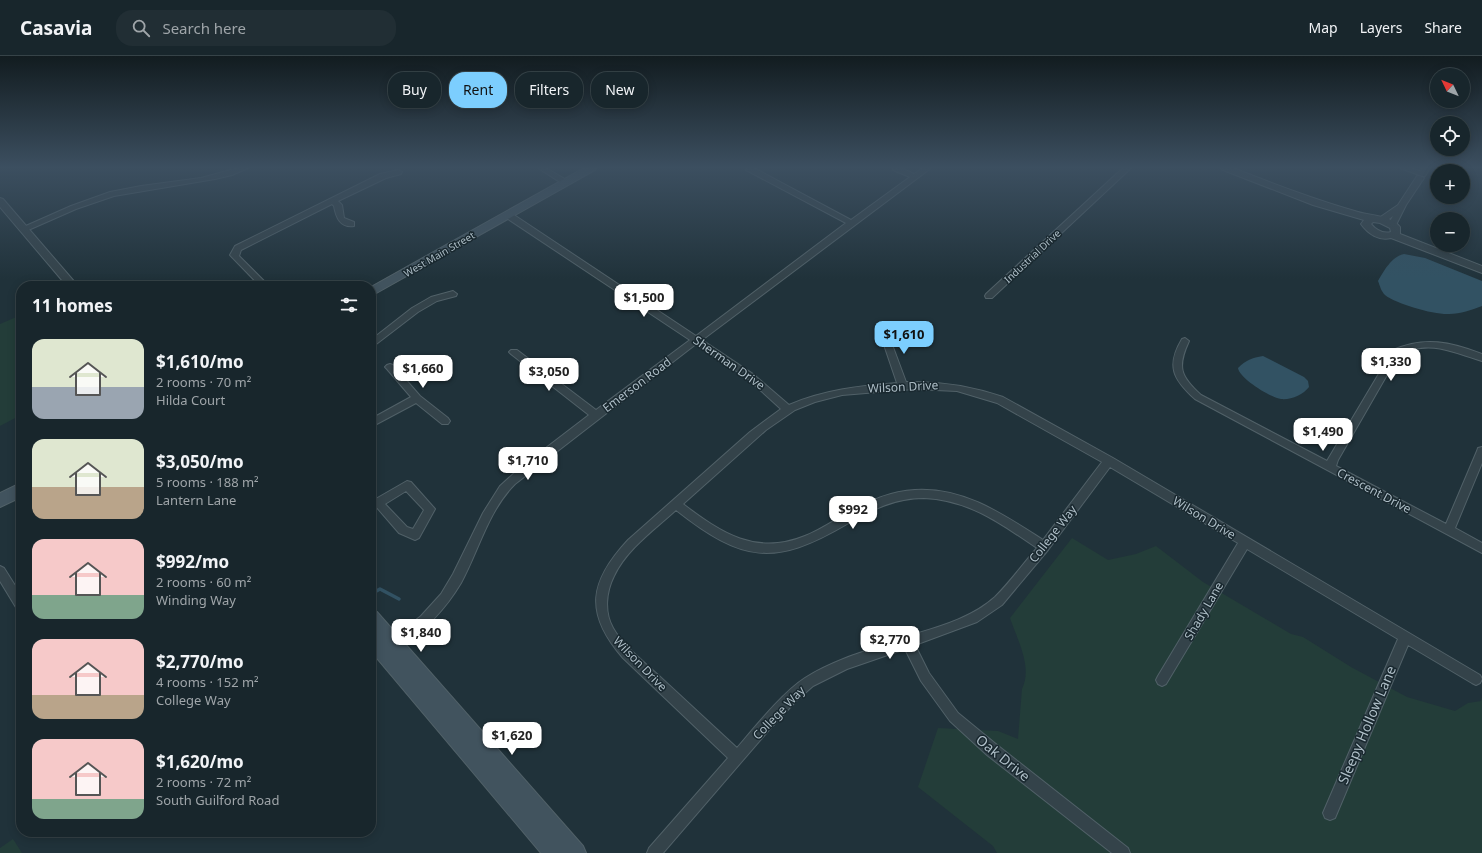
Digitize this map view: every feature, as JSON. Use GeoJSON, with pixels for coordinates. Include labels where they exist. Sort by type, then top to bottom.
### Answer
{"type":"FeatureCollection","features":[{"type":"Feature","properties":{"kind":"main road","name":"West Main Street"},"geometry":{"type":"LineString","coordinates":[[376,289],[525,205]]}},
{"type":"Feature","properties":{"kind":"main road"},"geometry":{"type":"LineString","coordinates":[[0,501],[16,492]]}},
{"type":"Feature","properties":{"kind":"main road"},"geometry":{"type":"LineString","coordinates":[[376,624],[576,853]]}},
{"type":"Feature","properties":{"kind":"main road"},"geometry":{"type":"LineString","coordinates":[[376,644],[555,853]]}},
{"type":"Feature","properties":{"kind":"street"},"geometry":{"type":"LineString","coordinates":[[3,205],[69,281]]}},
{"type":"Feature","properties":{"kind":"street"},"geometry":{"type":"LineString","coordinates":[[23,229],[84,205]]}},
{"type":"Feature","properties":{"kind":"street"},"geometry":{"type":"LineString","coordinates":[[260,281],[234,255],[238,248],[324,205]]}},
{"type":"Feature","properties":{"kind":"street"},"geometry":{"type":"LineString","coordinates":[[338,205],[338,215],[340,219],[351,224]]}},
{"type":"Feature","properties":{"kind":"street"},"geometry":{"type":"LineString","coordinates":[[818,205],[851,223]]}},
{"type":"Feature","properties":{"kind":"street","name":"Emerson Road"},"geometry":{"type":"LineString","coordinates":[[394,645],[418,627],[442,603],[451,589],[493,504],[509,483],[533,462],[876,205]]}},
{"type":"Feature","properties":{"kind":"street","name":"Industrial Drive"},"geometry":{"type":"LineString","coordinates":[[989,296],[1087,205]]}},
{"type":"Feature","properties":{"kind":"street"},"geometry":{"type":"LineString","coordinates":[[1323,205],[1374,221],[1420,246],[1482,270]]}},
{"type":"Feature","properties":{"kind":"street"},"geometry":{"type":"LineString","coordinates":[[1393,230],[1377,233],[1369,229],[1374,221],[1402,205]]}},
{"type":"Feature","properties":{"kind":"street"},"geometry":{"type":"LineString","coordinates":[[1393,230],[1402,205]]}},
{"type":"Feature","properties":{"kind":"street","name":"Sherman Drive"},"geometry":{"type":"LineString","coordinates":[[508,215],[764,387],[788,410]]}},
{"type":"Feature","properties":{"kind":"street"},"geometry":{"type":"LineString","coordinates":[[376,341],[415,310],[434,299],[453,294]]}},
{"type":"Feature","properties":{"kind":"street"},"geometry":{"type":"LineString","coordinates":[[884,332],[902,385]]}},
{"type":"Feature","properties":{"kind":"street","name":"Crescent Drive"},"geometry":{"type":"LineString","coordinates":[[1185,341],[1178,356],[1176,368],[1182,381],[1191,392],[1213,407],[1482,548]]}},
{"type":"Feature","properties":{"kind":"street"},"geometry":{"type":"LineString","coordinates":[[1330,468],[1333,459],[1396,352],[1405,347],[1417,344],[1432,344],[1459,349],[1482,358]]}},
{"type":"Feature","properties":{"kind":"street"},"geometry":{"type":"LineString","coordinates":[[514,352],[596,415]]}},
{"type":"Feature","properties":{"kind":"street"},"geometry":{"type":"LineString","coordinates":[[390,367],[417,398],[445,422]]}},
{"type":"Feature","properties":{"kind":"street","name":"Wilson Drive"},"geometry":{"type":"LineString","coordinates":[[738,758],[614,640],[604,618],[602,602],[603,589],[612,566],[632,543],[768,423],[788,410],[815,398],[831,394],[902,385],[950,385],[991,396],[1014,407],[1109,461],[1476,679]]}},
{"type":"Feature","properties":{"kind":"street"},"geometry":{"type":"LineString","coordinates":[[376,420],[417,398]]}},
{"type":"Feature","properties":{"kind":"street"},"geometry":{"type":"LineString","coordinates":[[1449,530],[1482,451]]}},
{"type":"Feature","properties":{"kind":"street","name":"College Way"},"geometry":{"type":"LineString","coordinates":[[654,853],[792,697],[810,682],[827,671],[844,664],[907,641],[944,630],[973,618],[990,607],[1007,591],[1044,547],[1109,461]]}},
{"type":"Feature","properties":{"kind":"street"},"geometry":{"type":"LineString","coordinates":[[376,504],[407,485],[430,510],[415,535],[403,530],[376,506]]}},
{"type":"Feature","properties":{"kind":"street"},"geometry":{"type":"LineString","coordinates":[[676,504],[715,533],[730,541],[753,547],[766,548],[790,547],[804,543],[879,502],[893,497],[911,494],[940,495],[953,497],[978,506],[1044,547]]}},
{"type":"Feature","properties":{"kind":"street","name":"Shady Lane"},"geometry":{"type":"LineString","coordinates":[[1162,680],[1245,542]]}},
{"type":"Feature","properties":{"kind":"street"},"geometry":{"type":"LineString","coordinates":[[0,571],[16,597]]}},
{"type":"Feature","properties":{"kind":"street","name":"Sleepy Hollow Lane"},"geometry":{"type":"LineString","coordinates":[[1330,813],[1404,637]]}},
{"type":"Feature","properties":{"kind":"street","name":"Oak Drive"},"geometry":{"type":"LineString","coordinates":[[907,641],[925,677],[954,717],[992,750],[1122,853]]}},
{"type":"Feature","properties":{"kind":"green space"},"geometry":{"type":"Polygon","coordinates":[[[16,317],[16,418],[0,426],[0,324],[16,317]]]}},
{"type":"Feature","properties":{"kind":"green space"},"geometry":{"type":"Polygon","coordinates":[[[1072,538],[1108,560],[1136,554],[1156,546],[1203,582],[1291,634],[1303,637],[1351,667],[1407,697],[1455,711],[1468,703],[1481,701],[1482,697],[1482,853],[997,853],[993,846],[918,787],[938,728],[998,731],[1018,739],[1022,689],[1026,672],[1023,653],[1010,618],[1072,538]]]}},
{"type":"Feature","properties":{"kind":"green space"},"geometry":{"type":"Polygon","coordinates":[[[13,839],[22,853],[0,853],[0,848],[13,839]]]}},
{"type":"Feature","properties":{"kind":"water"},"geometry":{"type":"Polygon","coordinates":[[[1404,254],[1425,258],[1482,281],[1482,306],[1462,313],[1443,314],[1425,311],[1406,305],[1385,295],[1378,281],[1392,261],[1404,254]]]}},
{"type":"Feature","properties":{"kind":"water"},"geometry":{"type":"Polygon","coordinates":[[[1263,356],[1304,377],[1308,381],[1309,387],[1300,395],[1293,398],[1281,399],[1276,398],[1256,387],[1244,377],[1238,368],[1249,360],[1263,356]]]}},
{"type":"Feature","properties":{"kind":"waterway"},"geometry":{"type":"LineString","coordinates":[[376,591],[380,589],[399,599]]}}]}
